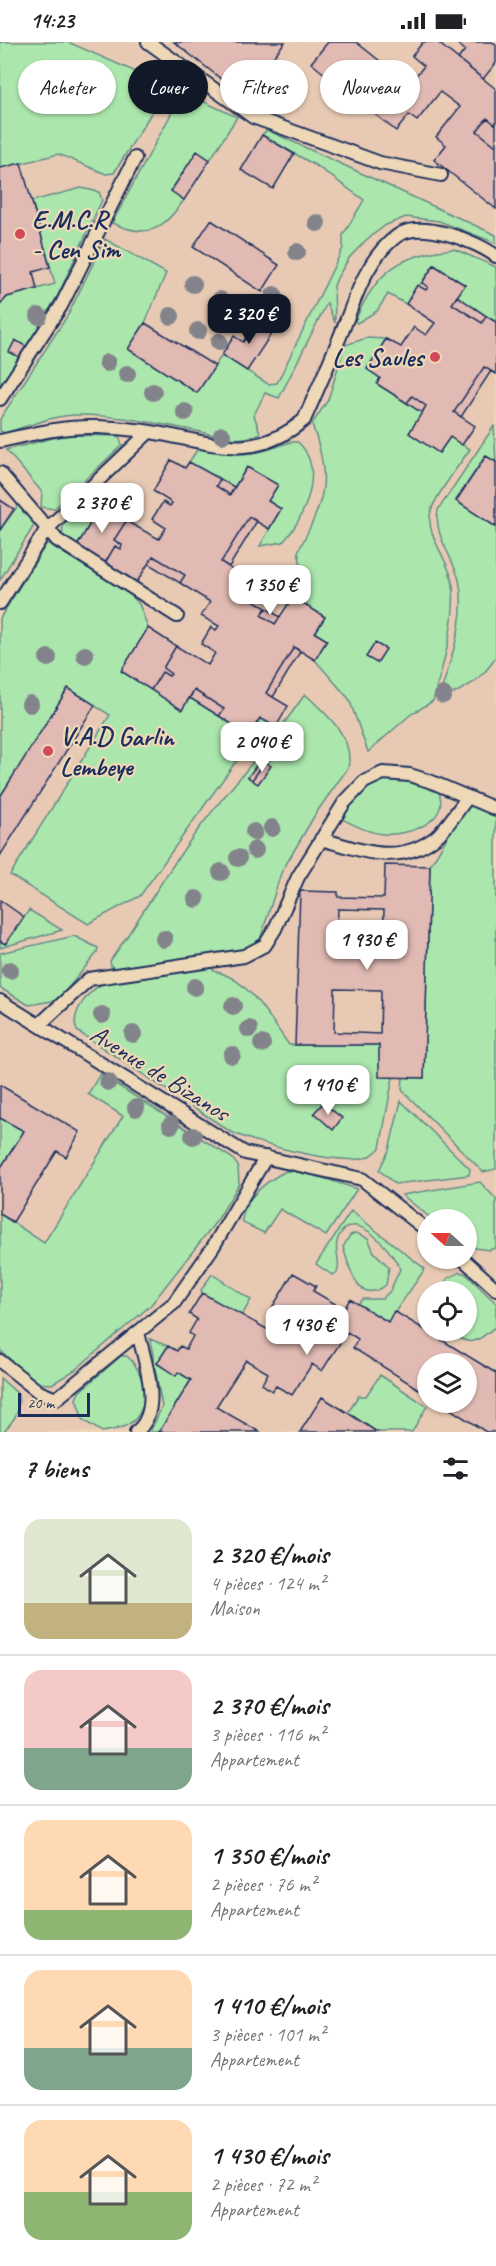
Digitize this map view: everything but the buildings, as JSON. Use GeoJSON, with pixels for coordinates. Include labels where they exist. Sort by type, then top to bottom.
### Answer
{"type":"FeatureCollection","features":[{"type":"Feature","properties":{"kind":"lane"},"geometry":{"type":"LineString","coordinates":[[148,42],[253,117],[380,163],[441,175]]}},
{"type":"Feature","properties":{"kind":"lane"},"geometry":{"type":"LineString","coordinates":[[0,399],[61,306],[135,158]]}},
{"type":"Feature","properties":{"kind":"lane"},"geometry":{"type":"LineString","coordinates":[[0,441],[68,427],[149,432],[233,448],[263,444],[286,434],[304,420],[364,277],[384,249],[398,235],[411,231],[436,231],[496,256]]}},
{"type":"Feature","properties":{"kind":"lane"},"geometry":{"type":"LineString","coordinates":[[0,603],[46,530],[149,432]]}},
{"type":"Feature","properties":{"kind":"lane"},"geometry":{"type":"LineString","coordinates":[[0,473],[46,530],[57,540],[177,616]]}},
{"type":"Feature","properties":{"kind":"lane"},"geometry":{"type":"LineString","coordinates":[[39,1025],[89,979],[244,956],[264,945],[275,929],[298,877],[344,803],[364,782],[383,773],[421,778],[496,809]]}},
{"type":"Feature","properties":{"kind":"lane"},"geometry":{"type":"LineString","coordinates":[[321,839],[376,855],[414,849],[436,836],[468,797]]}},
{"type":"Feature","properties":{"kind":"lane","name":"Avenue de Bizanos"},"geometry":{"type":"LineString","coordinates":[[0,1001],[245,1153],[362,1179],[417,1222]]}},
{"type":"Feature","properties":{"kind":"lane"},"geometry":{"type":"LineString","coordinates":[[0,1361],[39,1392],[56,1399],[174,1303],[213,1248],[266,1157]]}},
{"type":"Feature","properties":{"kind":"lane"},"geometry":{"type":"LineString","coordinates":[[474,1269],[496,1289]]}},
{"type":"Feature","properties":{"kind":"lane"},"geometry":{"type":"LineString","coordinates":[[136,1432],[148,1411],[151,1392],[138,1332]]}},
{"type":"Feature","properties":{"kind":"shaded area"},"geometry":{"type":"Polygon","coordinates":[[[0,42],[496,42],[496,1432],[0,1432],[0,42]]]}},
{"type":"Feature","properties":{"kind":"green space"},"geometry":{"type":"Polygon","coordinates":[[[0,42],[68,42],[109,60],[18,60],[18,114],[116,114],[116,63],[128,68],[128,114],[151,114],[114,173],[106,174],[58,154],[0,169],[0,42]]]}},
{"type":"Feature","properties":{"kind":"green space"},"geometry":{"type":"Polygon","coordinates":[[[208,104],[220,109],[220,114],[231,114],[237,117],[210,160],[197,152],[171,190],[184,200],[169,219],[145,231],[135,231],[112,223],[171,114],[208,114],[208,104]]]}},
{"type":"Feature","properties":{"kind":"green space"},"geometry":{"type":"Polygon","coordinates":[[[267,130],[496,235],[496,243],[439,221],[406,217],[386,225],[366,240],[349,258],[334,286],[335,323],[327,303],[279,398],[265,393],[254,415],[260,433],[253,436],[239,439],[140,420],[77,415],[50,419],[5,433],[0,431],[0,419],[68,315],[105,239],[166,273],[145,323],[129,348],[197,393],[222,355],[268,384],[277,383],[343,248],[343,235],[364,200],[318,167],[262,135],[267,130]]]}},
{"type":"Feature","properties":{"kind":"green space"},"geometry":{"type":"Polygon","coordinates":[[[81,188],[99,192],[102,200],[58,295],[27,347],[10,352],[21,358],[0,387],[0,305],[7,297],[55,284],[32,201],[81,188]]]}},
{"type":"Feature","properties":{"kind":"green space"},"geometry":{"type":"Polygon","coordinates":[[[454,249],[496,267],[496,322],[457,296],[465,285],[434,265],[406,304],[388,294],[377,311],[357,323],[355,321],[372,289],[392,268],[419,255],[454,249]]]}},
{"type":"Feature","properties":{"kind":"green space"},"geometry":{"type":"Polygon","coordinates":[[[367,338],[386,339],[367,369],[380,378],[377,384],[422,413],[409,433],[439,453],[450,437],[470,449],[442,489],[431,511],[431,530],[448,567],[453,585],[453,615],[448,644],[433,701],[410,715],[368,752],[349,699],[315,660],[327,640],[315,633],[325,617],[293,597],[301,575],[298,552],[314,518],[323,490],[322,461],[312,424],[328,400],[345,345],[367,338]]]}},
{"type":"Feature","properties":{"kind":"green space"},"geometry":{"type":"Polygon","coordinates":[[[494,426],[496,462],[485,456],[456,500],[496,526],[496,657],[485,672],[471,684],[439,699],[456,640],[461,595],[456,571],[438,528],[438,510],[494,426]]]}},
{"type":"Feature","properties":{"kind":"green space"},"geometry":{"type":"Polygon","coordinates":[[[65,435],[119,436],[122,445],[54,509],[41,507],[42,492],[6,450],[65,435]]]}},
{"type":"Feature","properties":{"kind":"green space"},"geometry":{"type":"Polygon","coordinates":[[[298,442],[311,466],[309,493],[305,507],[299,520],[283,542],[260,546],[281,509],[268,501],[278,485],[247,467],[234,487],[189,462],[199,447],[223,453],[245,454],[298,442]]]}},
{"type":"Feature","properties":{"kind":"green space"},"geometry":{"type":"Polygon","coordinates":[[[101,492],[107,494],[77,546],[62,539],[63,525],[92,496],[101,492]]]}},
{"type":"Feature","properties":{"kind":"green space"},"geometry":{"type":"Polygon","coordinates":[[[20,503],[35,524],[0,580],[0,530],[20,503]]]}},
{"type":"Feature","properties":{"kind":"green space"},"geometry":{"type":"Polygon","coordinates":[[[47,543],[130,594],[139,604],[148,628],[122,671],[182,709],[190,698],[249,735],[260,718],[272,724],[234,764],[140,896],[88,924],[10,875],[110,715],[68,689],[0,797],[0,618],[47,543]]]}},
{"type":"Feature","properties":{"kind":"green space"},"geometry":{"type":"Polygon","coordinates":[[[305,694],[337,726],[343,736],[349,757],[348,768],[316,813],[281,873],[260,940],[240,952],[116,969],[111,966],[110,961],[189,842],[305,694]]]}},
{"type":"Feature","properties":{"kind":"green space"},"geometry":{"type":"Polygon","coordinates":[[[390,777],[438,790],[441,801],[434,818],[416,829],[384,834],[356,826],[340,818],[367,785],[390,777]]]}},
{"type":"Feature","properties":{"kind":"green space"},"geometry":{"type":"Polygon","coordinates":[[[474,805],[496,818],[496,1169],[483,1172],[402,1090],[403,1077],[424,1078],[430,866],[458,819],[467,808],[474,805]]]}},
{"type":"Feature","properties":{"kind":"green space"},"geometry":{"type":"Polygon","coordinates":[[[29,910],[62,930],[0,948],[0,941],[6,944],[29,910]]]}},
{"type":"Feature","properties":{"kind":"green space"},"geometry":{"type":"Polygon","coordinates":[[[74,936],[98,948],[97,953],[58,1000],[29,1005],[0,988],[0,953],[74,936]]]}},
{"type":"Feature","properties":{"kind":"green space"},"geometry":{"type":"Polygon","coordinates":[[[211,967],[214,971],[226,975],[248,990],[289,1045],[379,1045],[393,1077],[378,1150],[363,1158],[331,1158],[277,1147],[231,1132],[77,1031],[75,1024],[79,1008],[89,994],[102,984],[117,979],[211,967]]]}},
{"type":"Feature","properties":{"kind":"green space"},"geometry":{"type":"Polygon","coordinates":[[[100,1074],[232,1158],[238,1166],[239,1184],[218,1219],[150,1306],[75,1370],[52,1384],[35,1383],[0,1350],[0,1214],[44,1243],[123,1116],[88,1094],[100,1074]]]}},
{"type":"Feature","properties":{"kind":"green space"},"geometry":{"type":"Polygon","coordinates":[[[401,1101],[470,1169],[469,1175],[395,1184],[379,1170],[389,1150],[401,1101]]]}},
{"type":"Feature","properties":{"kind":"green space"},"geometry":{"type":"Polygon","coordinates":[[[0,1118],[24,1131],[0,1169],[0,1118]]]}},
{"type":"Feature","properties":{"kind":"green space"},"geometry":{"type":"Polygon","coordinates":[[[286,1171],[302,1171],[357,1189],[326,1236],[280,1209],[264,1233],[245,1224],[242,1220],[252,1197],[286,1171]]]}},
{"type":"Feature","properties":{"kind":"green space"},"geometry":{"type":"Polygon","coordinates":[[[480,1182],[496,1199],[496,1248],[489,1250],[477,1248],[477,1209],[420,1209],[402,1195],[480,1182]]]}},
{"type":"Feature","properties":{"kind":"green space"},"geometry":{"type":"Polygon","coordinates":[[[351,1211],[417,1263],[417,1269],[425,1269],[388,1322],[358,1304],[363,1299],[382,1299],[390,1291],[400,1269],[390,1252],[373,1234],[354,1226],[346,1228],[337,1241],[337,1273],[332,1275],[316,1264],[351,1211]]]}},
{"type":"Feature","properties":{"kind":"green space"},"geometry":{"type":"Polygon","coordinates":[[[356,1233],[368,1238],[374,1252],[389,1267],[386,1285],[376,1291],[361,1288],[348,1264],[343,1247],[350,1235],[356,1233]]]}},
{"type":"Feature","properties":{"kind":"green space"},"geometry":{"type":"Polygon","coordinates":[[[460,1272],[473,1281],[446,1281],[460,1272]]]}},
{"type":"Feature","properties":{"kind":"green space"},"geometry":{"type":"Polygon","coordinates":[[[212,1274],[251,1300],[241,1317],[202,1293],[201,1290],[212,1274]]]}},
{"type":"Feature","properties":{"kind":"green space"},"geometry":{"type":"Polygon","coordinates":[[[477,1285],[496,1303],[496,1326],[477,1340],[477,1285]]]}},
{"type":"Feature","properties":{"kind":"green space"},"geometry":{"type":"Polygon","coordinates":[[[150,1339],[168,1346],[157,1364],[176,1375],[178,1372],[191,1380],[159,1432],[150,1432],[162,1407],[150,1339]]]}},
{"type":"Feature","properties":{"kind":"green space"},"geometry":{"type":"Polygon","coordinates":[[[121,1356],[127,1356],[133,1362],[141,1377],[144,1393],[141,1410],[130,1423],[121,1428],[102,1432],[83,1420],[76,1399],[79,1392],[121,1356]]]}},
{"type":"Feature","properties":{"kind":"green space"},"geometry":{"type":"Polygon","coordinates":[[[380,1375],[417,1399],[417,1413],[423,1413],[412,1432],[377,1432],[348,1413],[358,1396],[366,1396],[380,1375]]]}},
{"type":"Feature","properties":{"kind":"green space"},"geometry":{"type":"Polygon","coordinates":[[[0,1378],[18,1394],[19,1400],[16,1415],[3,1432],[0,1432],[0,1378]]]}},
{"type":"Feature","properties":{"kind":"place","name":"E.M.C.R - Cen Sim"},"geometry":{"type":"Point","coordinates":[20,234]}},
{"type":"Feature","properties":{"kind":"place","name":"Les Saules"},"geometry":{"type":"Point","coordinates":[435,357]}},
{"type":"Feature","properties":{"kind":"place","name":"V.A.D Garlin Lembeye"},"geometry":{"type":"Point","coordinates":[48,751]}}]}
